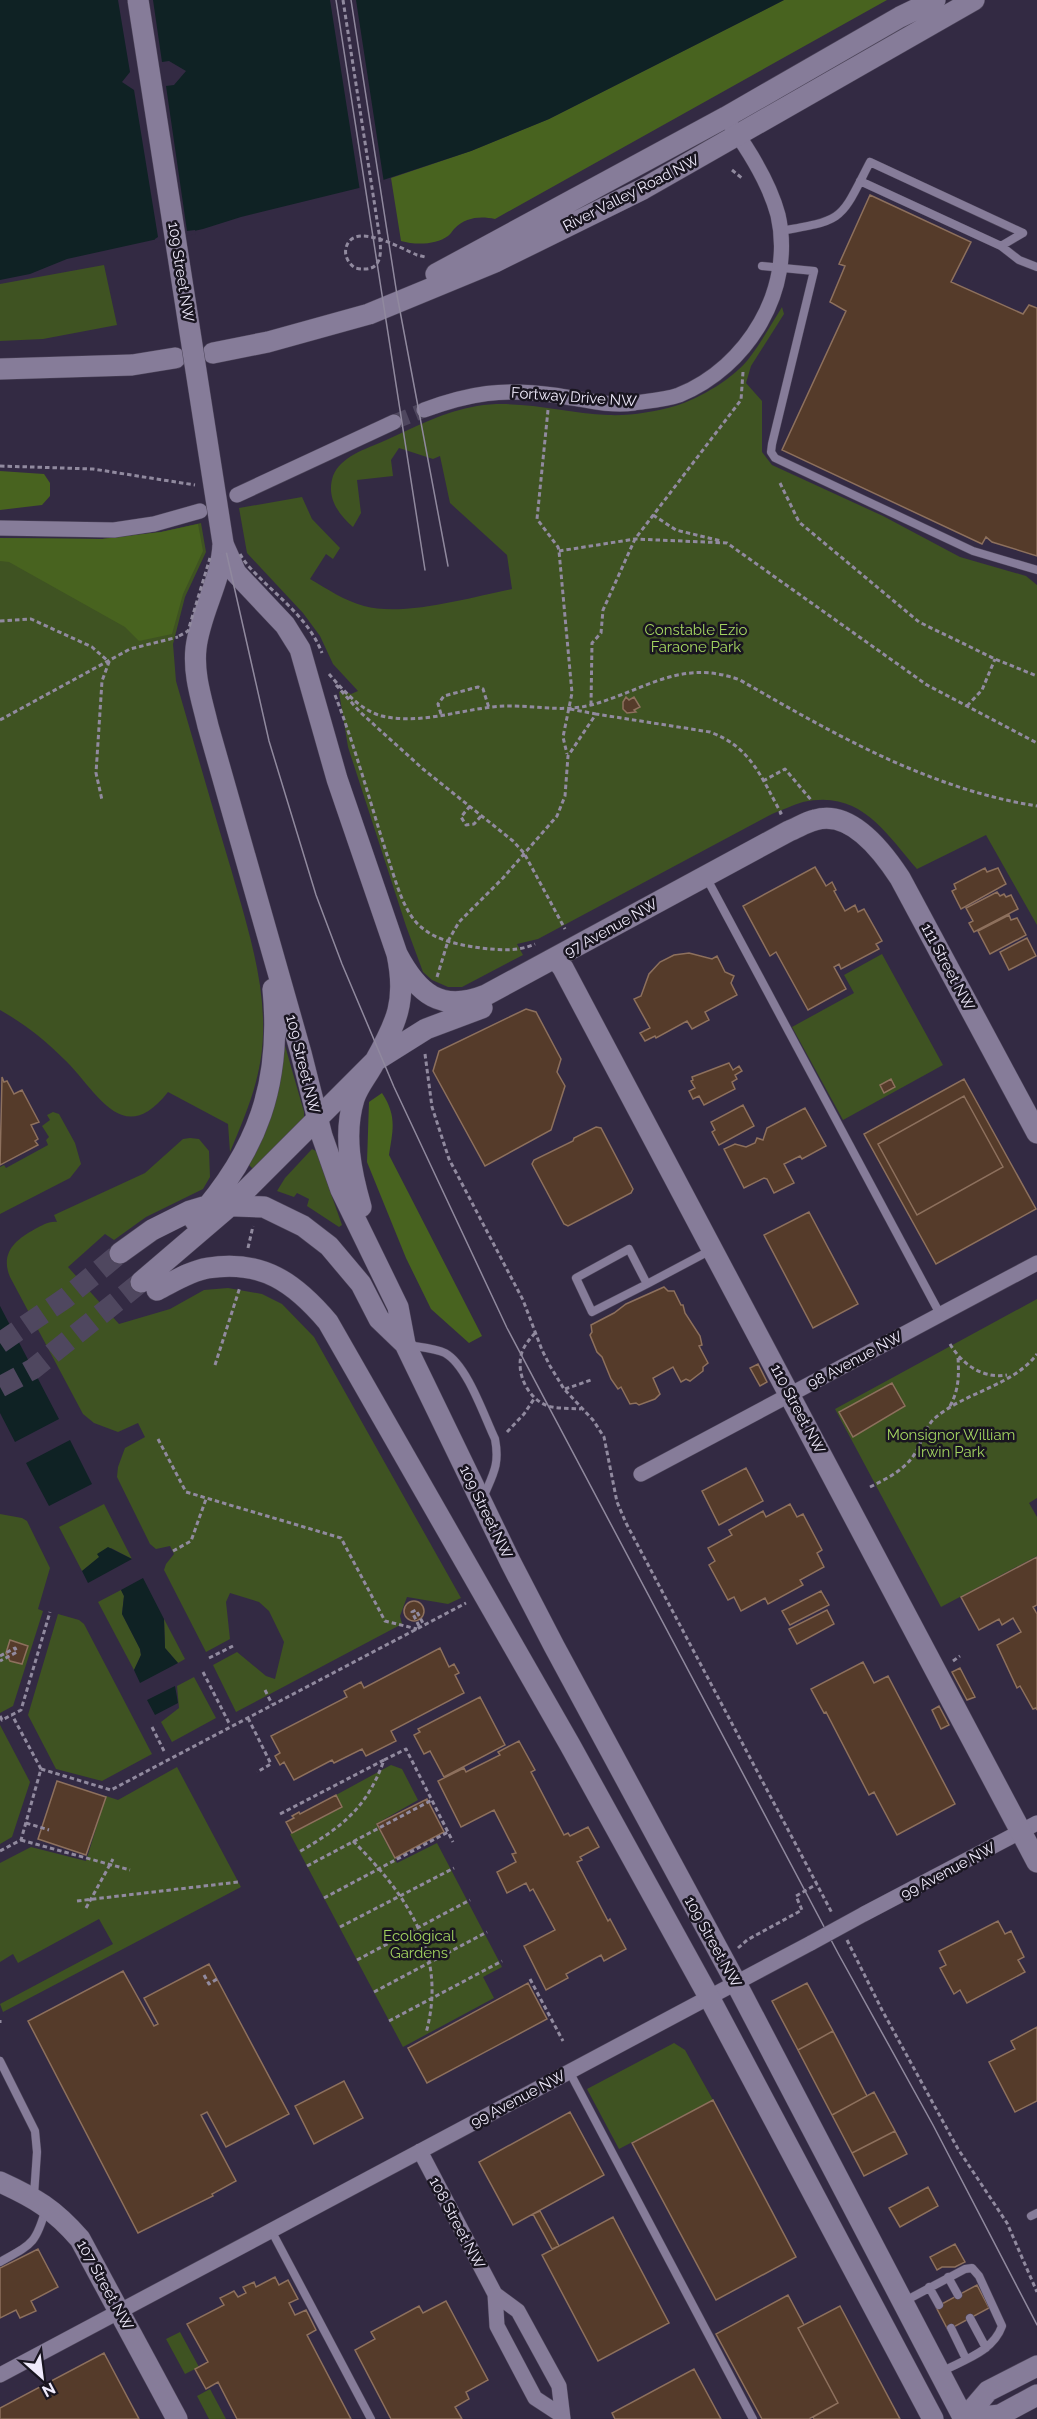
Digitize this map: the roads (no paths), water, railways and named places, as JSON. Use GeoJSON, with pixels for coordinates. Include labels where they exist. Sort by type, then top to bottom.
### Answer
{"type":"FeatureCollection","features":[{"type":"Feature","properties":{"kind":"main road","name":"109 Street NW"},"geometry":{"type":"LineString","coordinates":[[138,0],[223,543],[221,565],[196,646],[196,676],[208,726],[301,1053],[317,1121],[341,1190],[398,1306],[405,1344],[481,1502],[595,1725],[736,1983],[964,2419]]}},
{"type":"Feature","properties":{"kind":"main road","name":"River Valley Road NW"},"geometry":{"type":"LineString","coordinates":[[268,342],[424,281],[726,117],[900,17],[935,0]]}},
{"type":"Feature","properties":{"kind":"main road","name":"River Valley Road NW"},"geometry":{"type":"LineString","coordinates":[[213,353],[268,342],[369,314],[432,290],[643,189],[974,0]]}},
{"type":"Feature","properties":{"kind":"main road"},"geometry":{"type":"LineString","coordinates":[[0,369],[132,365],[175,358]]}},
{"type":"Feature","properties":{"kind":"main road","name":"109 Street NW"},"geometry":{"type":"LineString","coordinates":[[223,543],[236,573],[285,625],[300,648],[337,779],[397,954],[402,976],[402,996],[393,1024],[375,1061]]}},
{"type":"Feature","properties":{"kind":"main road","name":"97 Avenue NW"},"geometry":{"type":"LineString","coordinates":[[149,1286],[220,1205],[317,1121],[375,1061],[426,1029],[490,1006],[706,876],[768,842],[817,819],[838,820]]}},
{"type":"Feature","properties":{"kind":"main road","name":"111 Street NW"},"geometry":{"type":"LineString","coordinates":[[838,820],[855,828],[871,842],[900,878],[1037,1133]]}},
{"type":"Feature","properties":{"kind":"main road"},"geometry":{"type":"LineString","coordinates":[[220,1205],[261,1117],[272,1078],[276,1022],[268,938]]}},
{"type":"Feature","properties":{"kind":"main road","name":"97 Avenue NW"},"geometry":{"type":"LineString","coordinates":[[397,954],[408,974],[432,997],[456,1003],[470,1002],[559,963]]}},
{"type":"Feature","properties":{"kind":"main road","name":"110 Street NW"},"geometry":{"type":"LineString","coordinates":[[559,963],[790,1395],[1029,1827],[1037,1862]]}},
{"type":"Feature","properties":{"kind":"main road"},"geometry":{"type":"LineString","coordinates":[[375,1061],[354,1098],[349,1155],[351,1173],[376,1260]]}},
{"type":"Feature","properties":{"kind":"main road","name":"97 Avenue NW"},"geometry":{"type":"LineString","coordinates":[[120,1253],[166,1222],[190,1211],[220,1205],[264,1208],[303,1227],[329,1246],[344,1261],[361,1284],[379,1319],[405,1344]]}},
{"type":"Feature","properties":{"kind":"main road","name":"109 Street NW"},"geometry":{"type":"LineString","coordinates":[[149,1286],[207,1268],[236,1268],[266,1272],[294,1286],[328,1322],[570,1745],[709,1997],[933,2419]]}},
{"type":"Feature","properties":{"kind":"main road","name":"107 Street NW"},"geometry":{"type":"LineString","coordinates":[[0,2182],[40,2202],[63,2219],[80,2239],[177,2419]]}},
{"type":"Feature","properties":{"kind":"main road"},"geometry":{"type":"LineString","coordinates":[[964,2419],[988,2391],[1037,2366]]}},
{"type":"Feature","properties":{"kind":"main road"},"geometry":{"type":"LineString","coordinates":[[964,2419],[1000,2415],[1037,2395]]}},
{"type":"Feature","properties":{"kind":"street","name":"Fortway Drive NW"},"geometry":{"type":"LineString","coordinates":[[424,410],[460,397],[488,392],[550,394],[630,404],[677,396],[717,374],[746,344],[768,309],[777,289],[781,266],[780,231],[774,202],[726,117]]}},
{"type":"Feature","properties":{"kind":"street"},"geometry":{"type":"LineString","coordinates":[[237,495],[394,422]]}},
{"type":"Feature","properties":{"kind":"street"},"geometry":{"type":"LineString","coordinates":[[0,528],[114,530],[154,524],[200,511]]}},
{"type":"Feature","properties":{"kind":"street","name":"98 Avenue NW"},"geometry":{"type":"LineString","coordinates":[[641,1474],[1037,1263]]}},
{"type":"Feature","properties":{"kind":"street","name":"99 Avenue NW"},"geometry":{"type":"LineString","coordinates":[[0,2375],[1029,1827]]}},
{"type":"Feature","properties":{"kind":"street","name":"108 Street NW"},"geometry":{"type":"LineString","coordinates":[[420,2151],[495,2294],[497,2326],[535,2398],[562,2417]]}},
{"type":"Feature","properties":{"kind":"street","name":"108 Street NW"},"geometry":{"type":"LineString","coordinates":[[495,2294],[518,2311],[559,2386],[562,2417]]}},
{"type":"Feature","properties":{"kind":"lane"},"geometry":{"type":"LineString","coordinates":[[780,231],[820,225],[837,218],[848,206],[870,162],[1023,233],[1001,246]]}},
{"type":"Feature","properties":{"kind":"lane"},"geometry":{"type":"LineString","coordinates":[[860,181],[1001,246],[1019,260],[1037,267]]}},
{"type":"Feature","properties":{"kind":"lane"},"geometry":{"type":"LineString","coordinates":[[762,266],[781,266],[814,271],[772,444],[771,452],[775,458],[973,551],[1037,570]]}},
{"type":"Feature","properties":{"kind":"lane"},"geometry":{"type":"LineString","coordinates":[[706,876],[940,1314]]}},
{"type":"Feature","properties":{"kind":"lane"},"geometry":{"type":"LineString","coordinates":[[647,1284],[629,1249],[576,1278],[592,1312],[647,1284],[713,1250]]}},
{"type":"Feature","properties":{"kind":"lane"},"geometry":{"type":"LineString","coordinates":[[405,1344],[444,1352],[457,1362],[495,1438],[498,1461],[481,1502]]}},
{"type":"Feature","properties":{"kind":"lane"},"geometry":{"type":"LineString","coordinates":[[0,2061],[35,2131],[40,2202],[39,2234],[30,2246],[0,2262]]}},
{"type":"Feature","properties":{"kind":"lane"},"geometry":{"type":"LineString","coordinates":[[569,2072],[753,2419]]}},
{"type":"Feature","properties":{"kind":"lane"},"geometry":{"type":"LineString","coordinates":[[271,2230],[372,2419]]}},
{"type":"Feature","properties":{"kind":"lane"},"geometry":{"type":"LineString","coordinates":[[902,2302],[965,2269],[972,2268],[979,2276],[1002,2326],[998,2337],[986,2348],[939,2372]]}},
{"type":"Feature","properties":{"kind":"lane"},"geometry":{"type":"LineString","coordinates":[[948,2277],[958,2295]]}},
{"type":"Feature","properties":{"kind":"lane"},"geometry":{"type":"LineString","coordinates":[[929,2287],[939,2305]]}},
{"type":"Feature","properties":{"kind":"lane"},"geometry":{"type":"LineString","coordinates":[[970,2318],[986,2348]]}},
{"type":"Feature","properties":{"kind":"lane"},"geometry":{"type":"LineString","coordinates":[[951,2328],[966,2359]]}},
{"type":"Feature","properties":{"kind":"tunnel"},"geometry":{"type":"LineString","coordinates":[[394,422],[424,410]]}},
{"type":"Feature","properties":{"kind":"tunnel"},"geometry":{"type":"LineString","coordinates":[[0,1343],[67,1297],[120,1253]]}},
{"type":"Feature","properties":{"kind":"tunnel"},"geometry":{"type":"LineString","coordinates":[[0,1387],[33,1369],[141,1282]]}},
{"type":"Feature","properties":{"kind":"tram line"},"geometry":{"type":"LineString","coordinates":[[139,0],[180,280],[224,542],[269,741],[316,895],[342,964],[394,1087],[507,1328],[839,1955],[933,2125],[1037,2325]]}},
{"type":"Feature","properties":{"kind":"tram line"},"geometry":{"type":"LineString","coordinates":[[336,0],[425,570]]}},
{"type":"Feature","properties":{"kind":"tram line"},"geometry":{"type":"LineString","coordinates":[[351,0],[397,295],[448,566]]}},
{"type":"Feature","properties":{"kind":"park label","name":"Constable Ezio Faraone Park"},"geometry":{"type":"Point","coordinates":[696,638]}},
{"type":"Feature","properties":{"kind":"park label","name":"Monsignor William Irwin Park"},"geometry":{"type":"Point","coordinates":[951,1444]}},
{"type":"Feature","properties":{"kind":"park label","name":"Ecological Gardens"},"geometry":{"type":"Point","coordinates":[419,1944]}}]}
